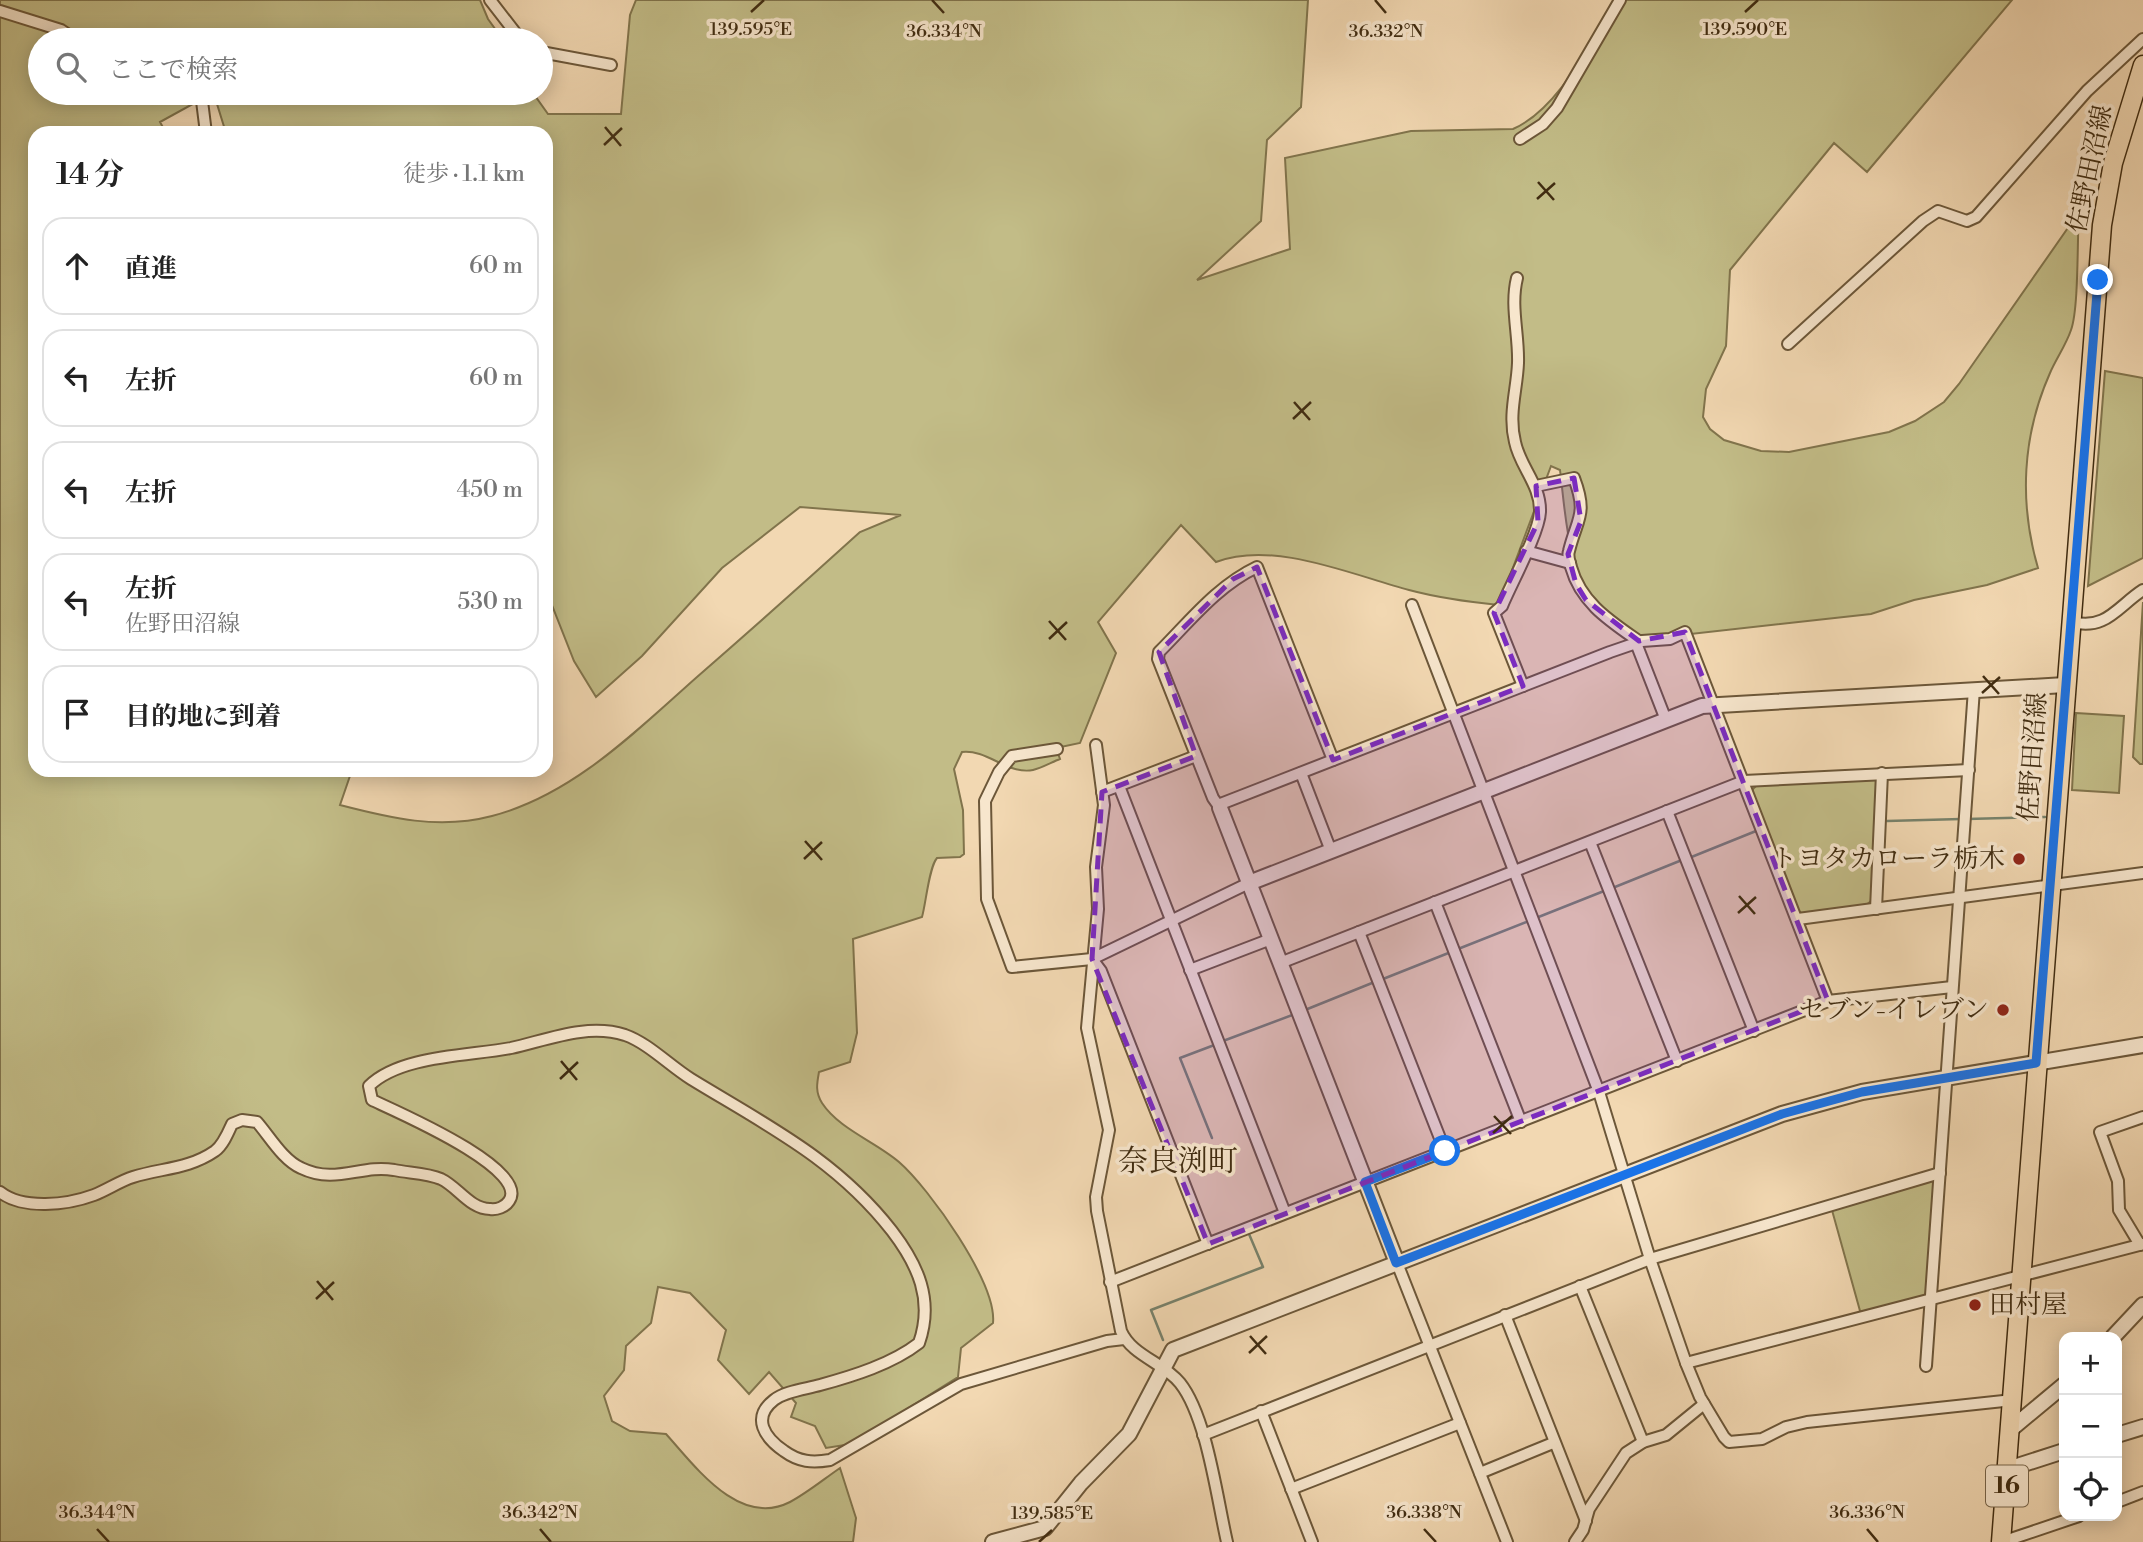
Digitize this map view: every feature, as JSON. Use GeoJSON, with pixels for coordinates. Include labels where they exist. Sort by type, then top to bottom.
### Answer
{"type":"FeatureCollection","features":[{"type":"Feature","properties":{"kind":"main road","name":"佐野田沼線"},"geometry":{"type":"LineString","coordinates":[[2002,1542],[2036,1063],[2102,225],[2113,163],[2143,65]]}},
{"type":"Feature","properties":{"kind":"street"},"geometry":{"type":"LineString","coordinates":[[490,0],[512,28]]}},
{"type":"Feature","properties":{"kind":"street"},"geometry":{"type":"LineString","coordinates":[[1520,139],[1543,124],[1557,108],[1620,0]]}},
{"type":"Feature","properties":{"kind":"street"},"geometry":{"type":"LineString","coordinates":[[0,11],[55,28]]}},
{"type":"Feature","properties":{"kind":"street"},"geometry":{"type":"LineString","coordinates":[[1788,344],[1938,211],[1967,221],[1976,217],[2087,91],[2143,40]]}},
{"type":"Feature","properties":{"kind":"street"},"geometry":{"type":"LineString","coordinates":[[553,54],[611,65]]}},
{"type":"Feature","properties":{"kind":"street"},"geometry":{"type":"LineString","coordinates":[[202,105],[205,126]]}},
{"type":"Feature","properties":{"kind":"street"},"geometry":{"type":"LineString","coordinates":[[1517,278],[1514,302],[1518,359],[1511,404],[1512,429],[1515,446],[1536,486],[1540,513],[1502,606],[1494,612],[1523,686]]}},
{"type":"Feature","properties":{"kind":"street"},"geometry":{"type":"LineString","coordinates":[[1536,486],[1574,478],[1580,492],[1581,521],[1568,554],[1576,584],[1586,600],[1638,642],[1666,720]]}},
{"type":"Feature","properties":{"kind":"street"},"geometry":{"type":"LineString","coordinates":[[1526,551],[1570,563]]}},
{"type":"Feature","properties":{"kind":"street"},"geometry":{"type":"LineString","coordinates":[[1333,760],[1257,567],[1233,579],[1159,652],[1157,659],[1219,807],[1507,1542]]}},
{"type":"Feature","properties":{"kind":"street"},"geometry":{"type":"LineString","coordinates":[[2072,622],[2092,624],[2120,611],[2143,590]]}},
{"type":"Feature","properties":{"kind":"street"},"geometry":{"type":"LineString","coordinates":[[1412,605],[1599,1092],[1650,1259],[1686,1363],[1704,1404],[1727,1441],[1762,1439],[1786,1427],[1807,1422],[2013,1400]]}},
{"type":"Feature","properties":{"kind":"street"},"geometry":{"type":"LineString","coordinates":[[1219,807],[1638,642],[1670,639],[1685,632],[1828,1001]]}},
{"type":"Feature","properties":{"kind":"street"},"geometry":{"type":"LineString","coordinates":[[1057,749],[1012,756],[990,787],[985,801],[987,899],[1012,967],[1092,959],[1249,883],[1713,704],[2065,685]]}},
{"type":"Feature","properties":{"kind":"street"},"geometry":{"type":"LineString","coordinates":[[1926,1366],[1973,689]]}},
{"type":"Feature","properties":{"kind":"street"},"geometry":{"type":"LineString","coordinates":[[1096,745],[1103,814],[1096,867],[1098,909],[1087,1028],[1109,1130],[1096,1197],[1110,1282],[1124,1339],[1181,1384],[1203,1435],[1227,1542]]}},
{"type":"Feature","properties":{"kind":"street"},"geometry":{"type":"LineString","coordinates":[[1102,792],[1196,756]]}},
{"type":"Feature","properties":{"kind":"street"},"geometry":{"type":"LineString","coordinates":[[1280,963],[1744,781],[1882,772],[1969,770]]}},
{"type":"Feature","properties":{"kind":"street"},"geometry":{"type":"LineString","coordinates":[[1877,909],[1882,772]]}},
{"type":"Feature","properties":{"kind":"street"},"geometry":{"type":"LineString","coordinates":[[1301,773],[1331,850]]}},
{"type":"Feature","properties":{"kind":"street"},"geometry":{"type":"LineString","coordinates":[[1119,786],[1285,1213]]}},
{"type":"Feature","properties":{"kind":"street"},"geometry":{"type":"LineString","coordinates":[[1667,811],[1754,1031]]}},
{"type":"Feature","properties":{"kind":"street"},"geometry":{"type":"LineString","coordinates":[[1590,842],[1677,1061]]}},
{"type":"Feature","properties":{"kind":"street"},"geometry":{"type":"LineString","coordinates":[[1798,919],[2050,888],[2143,873]]}},
{"type":"Feature","properties":{"kind":"street"},"geometry":{"type":"LineString","coordinates":[[1435,902],[1521,1122]]}},
{"type":"Feature","properties":{"kind":"street"},"geometry":{"type":"LineString","coordinates":[[1359,932],[1445,1151]]}},
{"type":"Feature","properties":{"kind":"street"},"geometry":{"type":"LineString","coordinates":[[1190,970],[1270,939]]}},
{"type":"Feature","properties":{"kind":"street"},"geometry":{"type":"LineString","coordinates":[[1092,959],[1101,971],[1208,1244]]}},
{"type":"Feature","properties":{"kind":"street"},"geometry":{"type":"LineString","coordinates":[[1110,1282],[1828,1001],[1952,987]]}},
{"type":"Feature","properties":{"kind":"street"},"geometry":{"type":"LineString","coordinates":[[0,1192],[9,1199],[24,1202],[53,1203],[93,1196],[132,1177],[177,1169],[200,1160],[219,1149],[232,1124],[242,1120],[257,1122],[292,1163],[303,1170],[334,1177],[382,1168],[406,1172],[441,1179],[484,1209],[501,1208],[509,1202],[512,1192],[505,1177],[494,1166],[436,1131],[373,1100],[369,1086],[384,1074],[435,1059],[512,1047],[553,1035],[624,1035],[820,1158],[853,1186],[879,1216],[903,1247],[923,1284],[924,1329],[919,1343],[892,1359],[832,1382],[776,1398],[769,1405],[760,1419],[761,1426],[774,1444],[787,1454],[811,1463],[830,1460],[961,1384],[1107,1341],[1124,1339]]}},
{"type":"Feature","properties":{"kind":"street"},"geometry":{"type":"LineString","coordinates":[[993,1542],[1045,1528],[1081,1483],[1129,1434],[1161,1367],[1173,1350],[1782,1114],[1862,1092],[2143,1045]]}},
{"type":"Feature","properties":{"kind":"street"},"geometry":{"type":"LineString","coordinates":[[1686,1363],[2142,1245],[2119,1210],[2118,1181],[2100,1132],[2143,1117]]}},
{"type":"Feature","properties":{"kind":"street"},"geometry":{"type":"LineString","coordinates":[[1203,1435],[1650,1259],[1940,1173]]}},
{"type":"Feature","properties":{"kind":"street"},"geometry":{"type":"LineString","coordinates":[[1580,1286],[1643,1442]]}},
{"type":"Feature","properties":{"kind":"street"},"geometry":{"type":"LineString","coordinates":[[2118,1332],[2143,1304]]}},
{"type":"Feature","properties":{"kind":"street"},"geometry":{"type":"LineString","coordinates":[[1505,1315],[1553,1443],[1586,1521]]}},
{"type":"Feature","properties":{"kind":"street"},"geometry":{"type":"LineString","coordinates":[[2011,1429],[2059,1389]]}},
{"type":"Feature","properties":{"kind":"street"},"geometry":{"type":"LineString","coordinates":[[1575,1542],[1589,1509],[1629,1450],[1643,1442],[1666,1435],[1704,1404]]}},
{"type":"Feature","properties":{"kind":"street"},"geometry":{"type":"LineString","coordinates":[[1261,1411],[1312,1542]]}},
{"type":"Feature","properties":{"kind":"street"},"geometry":{"type":"LineString","coordinates":[[1291,1489],[1460,1423]]}},
{"type":"Feature","properties":{"kind":"street"},"geometry":{"type":"LineString","coordinates":[[2122,1433],[2143,1427]]}},
{"type":"Feature","properties":{"kind":"street"},"geometry":{"type":"LineString","coordinates":[[1480,1474],[1553,1443]]}},
{"type":"Feature","properties":{"kind":"street"},"geometry":{"type":"LineString","coordinates":[[2008,1469],[2059,1453]]}},
{"type":"Feature","properties":{"kind":"street"},"geometry":{"type":"LineString","coordinates":[[2122,1500],[2143,1492]]}},
{"type":"Feature","properties":{"kind":"street"},"geometry":{"type":"LineString","coordinates":[[2002,1542],[2064,1521]]}},
{"type":"Feature","properties":{"kind":"highlighted area"},"geometry":{"type":"Polygon","coordinates":[[[1574,478],[1581,521],[1568,554],[1576,584],[1586,600],[1639,641],[1685,632],[1828,1001],[1208,1244],[1092,959],[1102,792],[1196,756],[1159,652],[1233,579],[1257,567],[1333,760],[1523,686],[1494,613],[1538,522],[1536,486],[1574,478]]]}},
{"type":"Feature","properties":{"kind":"shaded area"},"geometry":{"type":"Polygon","coordinates":[[[0,0],[480,0],[494,28],[28,28],[28,105],[191,105],[160,122],[162,126],[28,126],[28,777],[350,777],[340,805],[415,821],[453,822],[492,816],[522,806],[576,777],[651,719],[860,532],[901,515],[800,507],[722,568],[642,656],[596,697],[574,661],[553,608],[553,126],[224,126],[217,105],[542,105],[548,114],[621,114],[630,15],[636,0],[1308,0],[1301,107],[1267,140],[1261,221],[1197,280],[1290,249],[1285,158],[1411,131],[1513,129],[1530,119],[1559,90],[1618,0],[2012,0],[1867,172],[1834,143],[1730,270],[1726,346],[1706,389],[1703,417],[1710,429],[1724,440],[1761,451],[1789,452],[1889,432],[1915,421],[1944,402],[1959,384],[2079,212],[2074,320],[2041,397],[2026,470],[2028,519],[2038,568],[1987,585],[1914,600],[1871,614],[1628,641],[1601,613],[1580,578],[1566,525],[1560,470],[1551,466],[1499,605],[1420,593],[1288,557],[1239,556],[1216,562],[1181,525],[1098,622],[1116,653],[1080,743],[1056,748],[1060,759],[1040,768],[1024,771],[980,754],[962,752],[954,769],[963,810],[964,854],[960,857],[937,858],[930,877],[922,917],[853,939],[857,1033],[850,1062],[819,1072],[817,1088],[822,1103],[829,1112],[899,1162],[927,1192],[973,1261],[991,1306],[993,1323],[961,1348],[958,1377],[851,1444],[826,1448],[815,1426],[791,1417],[796,1403],[769,1372],[749,1394],[718,1360],[726,1330],[690,1293],[658,1287],[651,1323],[626,1346],[624,1370],[604,1396],[612,1421],[630,1431],[666,1434],[690,1462],[720,1490],[753,1507],[771,1508],[790,1502],[840,1468],[856,1518],[853,1542],[0,1542],[0,0]]]}},
{"type":"Feature","properties":{"kind":"shaded area"},"geometry":{"type":"Polygon","coordinates":[[[2105,371],[2143,378],[2143,558],[2088,586],[2105,371]]]}},
{"type":"Feature","properties":{"kind":"shaded area"},"geometry":{"type":"Polygon","coordinates":[[[2143,602],[2143,764],[2140,764],[2133,757],[2143,602]]]}},
{"type":"Feature","properties":{"kind":"shaded area"},"geometry":{"type":"Polygon","coordinates":[[[2076,713],[2124,716],[2119,793],[2072,790],[2076,713]]]}},
{"type":"Feature","properties":{"kind":"shaded area"},"geometry":{"type":"Polygon","coordinates":[[[1873,777],[1879,783],[1871,901],[1864,907],[1806,915],[1797,911],[1751,791],[1758,784],[1873,777]]]}},
{"type":"Feature","properties":{"kind":"shaded area"},"geometry":{"type":"Polygon","coordinates":[[[1940,1173],[1931,1299],[1862,1318],[1830,1203],[1940,1173]]]}},
{"type":"Feature","properties":{"kind":"waterway"},"geometry":{"type":"LineString","coordinates":[[1967,819],[2045,817]]}},
{"type":"Feature","properties":{"kind":"waterway"},"geometry":{"type":"LineString","coordinates":[[1887,821],[1961,819]]}},
{"type":"Feature","properties":{"kind":"waterway"},"geometry":{"type":"LineString","coordinates":[[1689,858],[1756,831]]}},
{"type":"Feature","properties":{"kind":"waterway"},"geometry":{"type":"LineString","coordinates":[[1610,889],[1682,860]]}},
{"type":"Feature","properties":{"kind":"waterway"},"geometry":{"type":"LineString","coordinates":[[1536,918],[1604,891]]}},
{"type":"Feature","properties":{"kind":"waterway"},"geometry":{"type":"LineString","coordinates":[[1458,949],[1529,921]]}},
{"type":"Feature","properties":{"kind":"waterway"},"geometry":{"type":"LineString","coordinates":[[1383,979],[1451,952]]}},
{"type":"Feature","properties":{"kind":"waterway"},"geometry":{"type":"LineString","coordinates":[[1305,1010],[1377,981]]}},
{"type":"Feature","properties":{"kind":"waterway"},"geometry":{"type":"LineString","coordinates":[[1223,1041],[1295,1014]]}},
{"type":"Feature","properties":{"kind":"waterway"},"geometry":{"type":"LineString","coordinates":[[1212,1138],[1180,1058],[1217,1044]]}},
{"type":"Feature","properties":{"kind":"waterway"},"geometry":{"type":"LineString","coordinates":[[1163,1340],[1151,1310],[1263,1267],[1249,1234]]}},
{"type":"Feature","properties":{"kind":"place","name":"トヨタカローラ栃木"},"geometry":{"type":"Point","coordinates":[2019,859]}},
{"type":"Feature","properties":{"kind":"place","name":"セブン-イレブン"},"geometry":{"type":"Point","coordinates":[2003,1010]}},
{"type":"Feature","properties":{"kind":"place","name":"田村屋"},"geometry":{"type":"Point","coordinates":[1975,1305]}},
{"type":"Feature","properties":{"kind":"district","name":"奈良渕町"},"geometry":{"type":"Point","coordinates":[1178,1162]}},
{"type":"Feature","properties":{"kind":"route"},"geometry":{"type":"LineString","coordinates":[[1445,1151],[1365,1182],[1396,1263],[1782,1114],[1862,1092],[2036,1063],[2098,280]]}}]}
